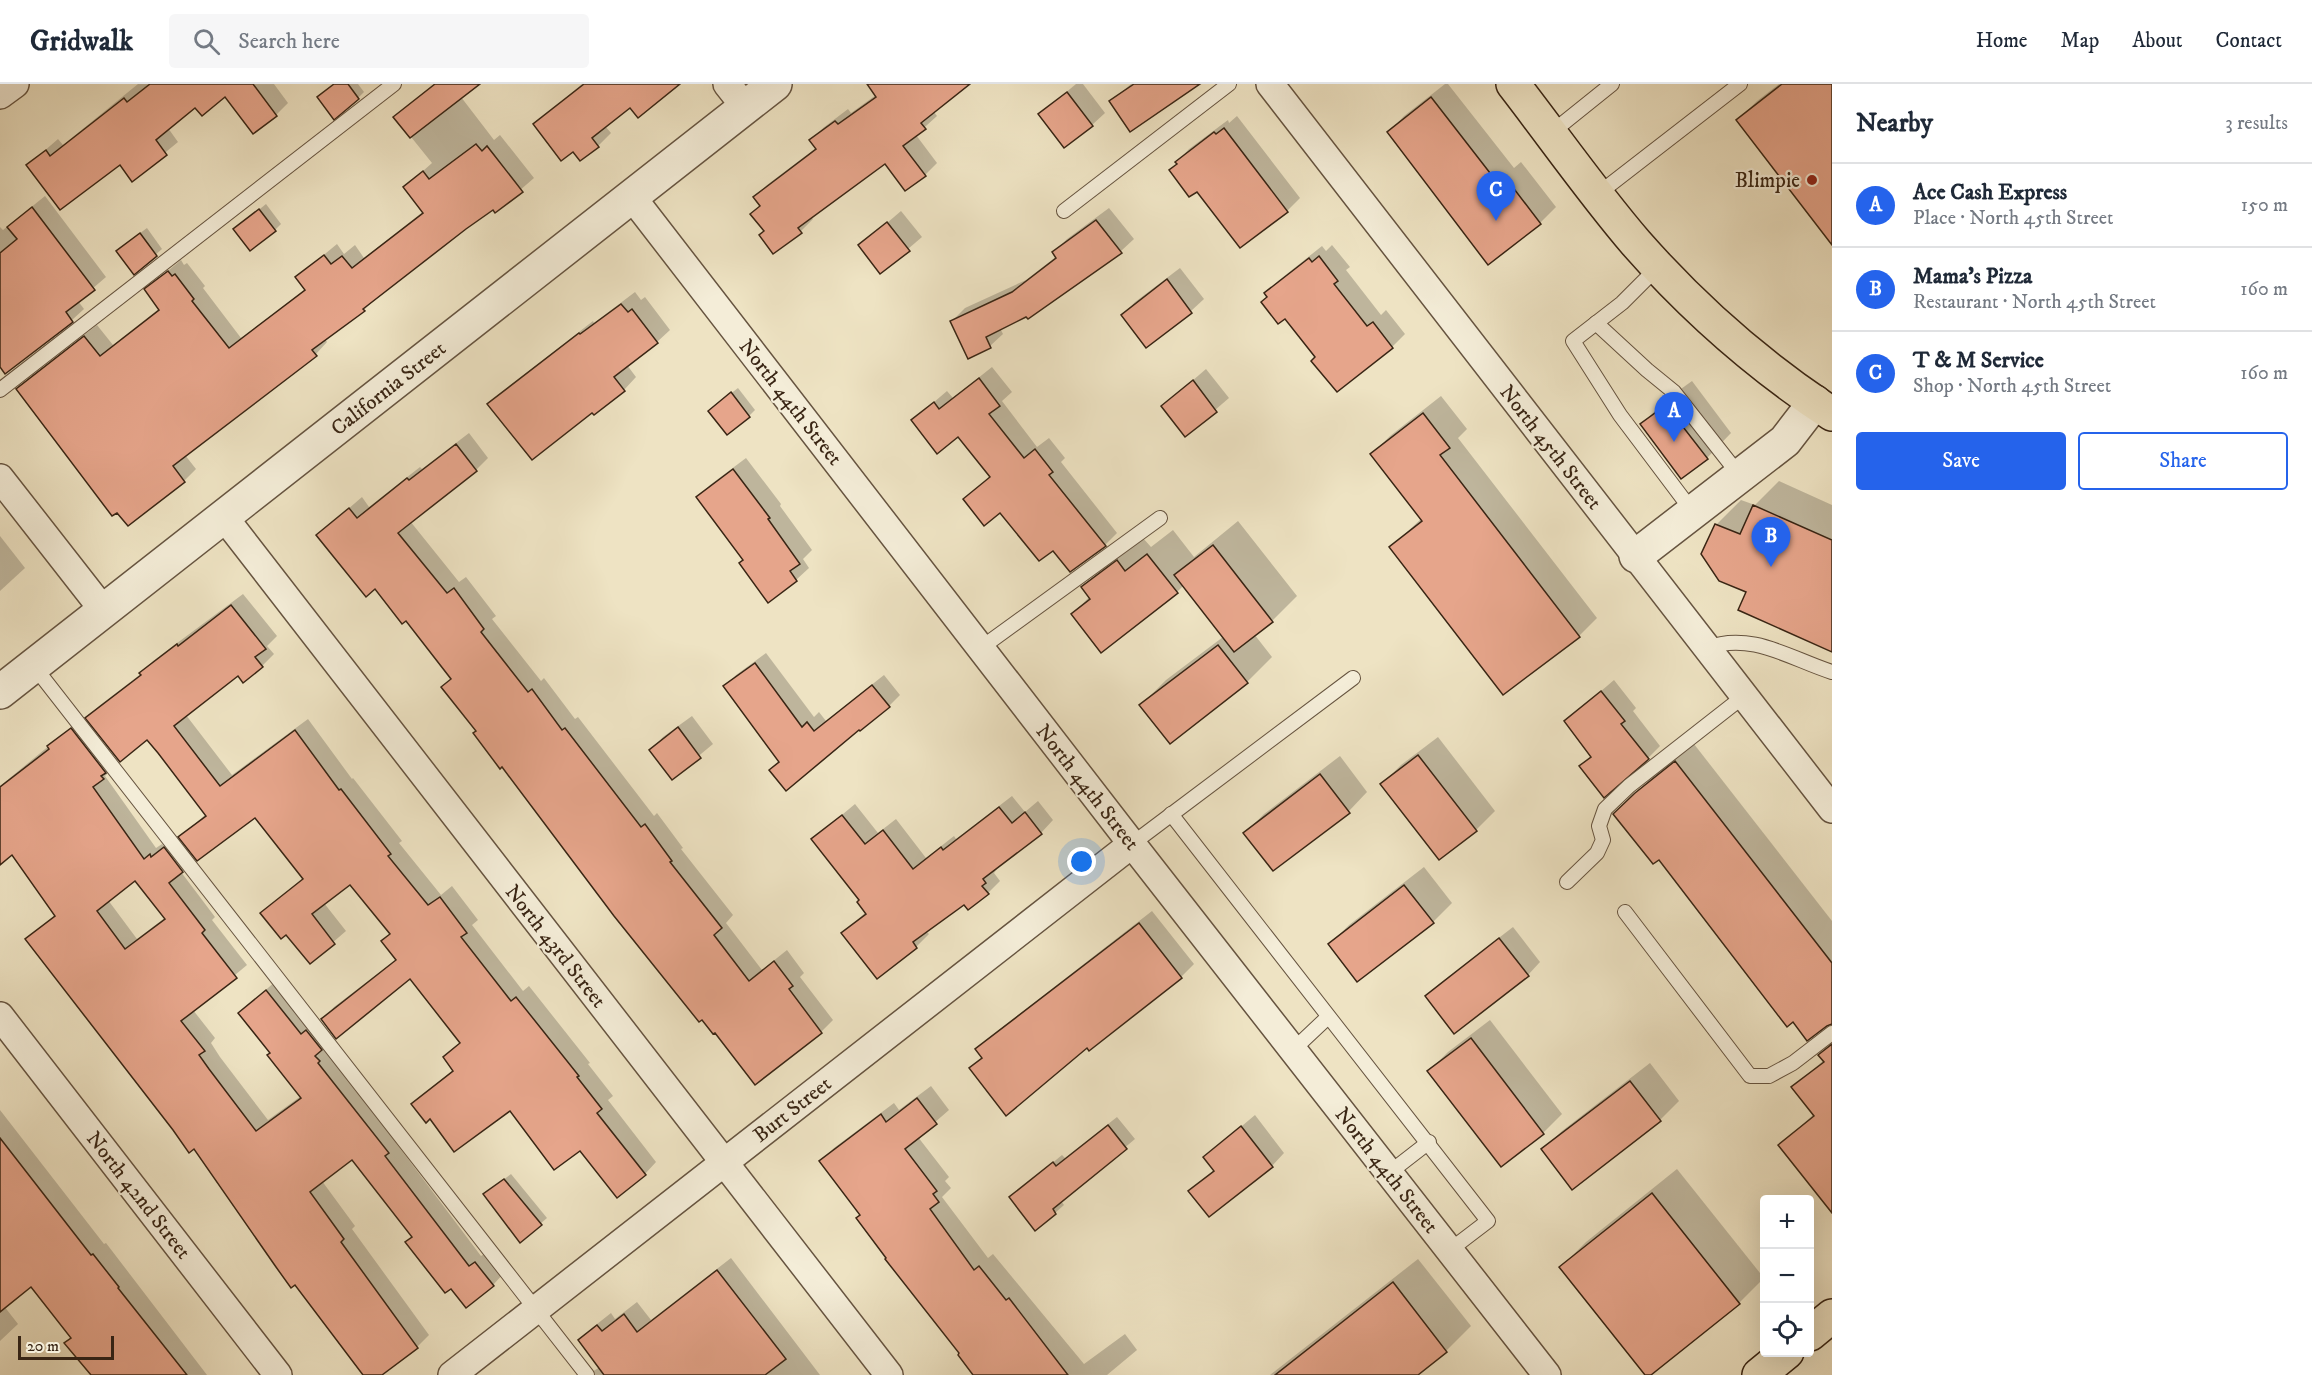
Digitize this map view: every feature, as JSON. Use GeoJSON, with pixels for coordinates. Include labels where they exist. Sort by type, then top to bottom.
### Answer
{"type":"FeatureCollection","features":[{"type":"Feature","properties":{"kind":"main road"},"geometry":{"type":"LineString","coordinates":[[1513,84],[1658,267],[1706,316],[1754,358],[1823,408]]}},
{"type":"Feature","properties":{"kind":"main road"},"geometry":{"type":"LineString","coordinates":[[1814,1330],[1832,1317]]}},
{"type":"Feature","properties":{"kind":"main road"},"geometry":{"type":"LineString","coordinates":[[1759,1375],[1782,1357]]}},
{"type":"Feature","properties":{"kind":"street"},"geometry":{"type":"LineString","coordinates":[[0,95],[15,84]]}},
{"type":"Feature","properties":{"kind":"street","name":"California Street"},"geometry":{"type":"LineString","coordinates":[[0,692],[632,197],[736,96],[775,84]]}},
{"type":"Feature","properties":{"kind":"street","name":"North 45th Street"},"geometry":{"type":"LineString","coordinates":[[1270,84],[1832,809]]}},
{"type":"Feature","properties":{"kind":"street","name":"North 44th Street"},"geometry":{"type":"LineString","coordinates":[[632,197],[1132,843],[1548,1375]]}},
{"type":"Feature","properties":{"kind":"street"},"geometry":{"type":"LineString","coordinates":[[1636,556],[1785,441],[1823,408]]}},
{"type":"Feature","properties":{"kind":"street"},"geometry":{"type":"LineString","coordinates":[[0,478],[104,611]]}},
{"type":"Feature","properties":{"kind":"street","name":"North 43rd Street"},"geometry":{"type":"LineString","coordinates":[[224,517],[889,1375]]}},
{"type":"Feature","properties":{"kind":"street","name":"Burt Street"},"geometry":{"type":"LineString","coordinates":[[452,1375],[1132,843]]}},
{"type":"Feature","properties":{"kind":"street","name":"North 42nd Street"},"geometry":{"type":"LineString","coordinates":[[0,1016],[278,1375]]}},
{"type":"Feature","properties":{"kind":"lane"},"geometry":{"type":"LineString","coordinates":[[0,390],[394,84]]}},
{"type":"Feature","properties":{"kind":"lane"},"geometry":{"type":"LineString","coordinates":[[1064,211],[1229,84]]}},
{"type":"Feature","properties":{"kind":"lane"},"geometry":{"type":"LineString","coordinates":[[1551,133],[1612,84]]}},
{"type":"Feature","properties":{"kind":"lane"},"geometry":{"type":"LineString","coordinates":[[1598,194],[1740,84]]}},
{"type":"Feature","properties":{"kind":"lane"},"geometry":{"type":"LineString","coordinates":[[1658,267],[1622,303],[1573,341],[1620,415],[1693,512]]}},
{"type":"Feature","properties":{"kind":"lane"},"geometry":{"type":"LineString","coordinates":[[1596,323],[1674,392],[1740,476]]}},
{"type":"Feature","properties":{"kind":"lane"},"geometry":{"type":"LineString","coordinates":[[981,648],[1160,518]]}},
{"type":"Feature","properties":{"kind":"lane"},"geometry":{"type":"LineString","coordinates":[[1707,648],[1722,642],[1742,642],[1772,648],[1832,672]]}},
{"type":"Feature","properties":{"kind":"lane"},"geometry":{"type":"LineString","coordinates":[[33,665],[587,1375]]}},
{"type":"Feature","properties":{"kind":"lane"},"geometry":{"type":"LineString","coordinates":[[1132,843],[1353,678]]}},
{"type":"Feature","properties":{"kind":"lane"},"geometry":{"type":"LineString","coordinates":[[1567,882],[1597,853],[1603,840],[1599,826],[1605,809],[1629,786],[1744,696]]}},
{"type":"Feature","properties":{"kind":"lane"},"geometry":{"type":"LineString","coordinates":[[1171,814],[1328,1017],[1429,1142],[1488,1221],[1450,1250]]}},
{"type":"Feature","properties":{"kind":"lane"},"geometry":{"type":"LineString","coordinates":[[1625,912],[1749,1076],[1769,1076],[1793,1063],[1832,1033]]}},
{"type":"Feature","properties":{"kind":"lane"},"geometry":{"type":"LineString","coordinates":[[1293,1050],[1328,1017]]}},
{"type":"Feature","properties":{"kind":"lane"},"geometry":{"type":"LineString","coordinates":[[1389,1173],[1429,1142]]}},
{"type":"Feature","properties":{"kind":"building"},"geometry":{"type":"Polygon","coordinates":[[[150,84],[253,84],[277,116],[253,134],[225,97],[202,116],[195,108],[156,140],[167,155],[132,182],[120,165],[60,210],[26,165],[46,150],[50,156],[124,98],[127,102],[150,84]]]}},
{"type":"Feature","properties":{"kind":"building"},"geometry":{"type":"Polygon","coordinates":[[[334,84],[348,84],[359,99],[334,120],[317,97],[334,84]]]}},
{"type":"Feature","properties":{"kind":"building"},"geometry":{"type":"Polygon","coordinates":[[[435,84],[480,84],[410,138],[393,117],[435,84]]]}},
{"type":"Feature","properties":{"kind":"building"},"geometry":{"type":"Polygon","coordinates":[[[584,84],[680,84],[638,118],[630,108],[592,138],[599,147],[580,161],[573,152],[561,161],[533,124],[584,84]]]}},
{"type":"Feature","properties":{"kind":"building"},"geometry":{"type":"Polygon","coordinates":[[[867,84],[970,84],[921,123],[926,129],[903,146],[926,176],[905,191],[885,164],[798,228],[802,233],[773,254],[759,235],[764,231],[750,214],[760,206],[753,197],[816,149],[809,140],[835,121],[838,124],[876,97],[867,84]]]}},
{"type":"Feature","properties":{"kind":"building"},"geometry":{"type":"Polygon","coordinates":[[[1134,84],[1200,84],[1130,132],[1109,101],[1134,84]]]}},
{"type":"Feature","properties":{"kind":"building"},"geometry":{"type":"Polygon","coordinates":[[[1782,84],[1832,84],[1832,245],[1736,120],[1782,84]]]}},
{"type":"Feature","properties":{"kind":"building"},"geometry":{"type":"Polygon","coordinates":[[[1067,92],[1093,126],[1064,148],[1038,114],[1067,92]]]}},
{"type":"Feature","properties":{"kind":"building"},"geometry":{"type":"Polygon","coordinates":[[[1431,97],[1497,182],[1505,177],[1541,224],[1488,265],[1387,132],[1431,97]]]}},
{"type":"Feature","properties":{"kind":"building"},"geometry":{"type":"Polygon","coordinates":[[[1224,128],[1288,212],[1240,248],[1197,192],[1189,197],[1169,170],[1177,164],[1175,162],[1214,132],[1216,134],[1224,128]]]}},
{"type":"Feature","properties":{"kind":"building"},"geometry":{"type":"Polygon","coordinates":[[[476,144],[482,151],[487,146],[523,192],[495,213],[493,210],[466,229],[363,309],[365,311],[312,350],[317,356],[173,466],[185,482],[128,526],[117,513],[112,516],[16,389],[84,336],[100,356],[159,310],[144,289],[168,271],[172,276],[175,274],[194,299],[192,301],[229,348],[305,290],[295,277],[324,255],[331,264],[342,256],[352,268],[423,213],[403,187],[423,171],[429,179],[476,144]]]}},
{"type":"Feature","properties":{"kind":"building"},"geometry":{"type":"Polygon","coordinates":[[[32,207],[95,290],[66,312],[73,322],[5,374],[0,367],[0,253],[17,239],[7,227],[32,207]]]}},
{"type":"Feature","properties":{"kind":"building"},"geometry":{"type":"Polygon","coordinates":[[[259,209],[276,231],[250,251],[233,229],[259,209]]]}},
{"type":"Feature","properties":{"kind":"building"},"geometry":{"type":"Polygon","coordinates":[[[1096,220],[1122,253],[1028,319],[1026,317],[986,337],[991,348],[968,359],[950,321],[1012,292],[1056,258],[1052,252],[1096,220]]]}},
{"type":"Feature","properties":{"kind":"building"},"geometry":{"type":"Polygon","coordinates":[[[887,222],[910,251],[880,274],[858,245],[887,222]]]}},
{"type":"Feature","properties":{"kind":"building"},"geometry":{"type":"Polygon","coordinates":[[[140,233],[157,256],[134,275],[116,251],[140,233]]]}},
{"type":"Feature","properties":{"kind":"building"},"geometry":{"type":"Polygon","coordinates":[[[1319,256],[1338,281],[1334,284],[1367,326],[1373,322],[1393,348],[1337,392],[1311,361],[1315,357],[1285,319],[1278,324],[1261,302],[1267,297],[1264,293],[1309,258],[1312,262],[1319,256]]]}},
{"type":"Feature","properties":{"kind":"building"},"geometry":{"type":"Polygon","coordinates":[[[1167,279],[1192,313],[1146,348],[1121,315],[1167,279]]]}},
{"type":"Feature","properties":{"kind":"building"},"geometry":{"type":"Polygon","coordinates":[[[621,304],[628,312],[632,309],[658,343],[614,377],[625,391],[594,415],[592,413],[532,460],[487,404],[579,333],[621,304]]]}},
{"type":"Feature","properties":{"kind":"building"},"geometry":{"type":"Polygon","coordinates":[[[979,378],[1000,406],[989,414],[1024,458],[1035,449],[1053,472],[1049,475],[1106,546],[1070,572],[1053,551],[1039,561],[1000,513],[984,526],[963,499],[990,477],[958,437],[937,454],[911,420],[934,402],[939,409],[979,378]]]}},
{"type":"Feature","properties":{"kind":"building"},"geometry":{"type":"Polygon","coordinates":[[[1193,380],[1217,412],[1185,437],[1161,406],[1193,380]]]}},
{"type":"Feature","properties":{"kind":"building"},"geometry":{"type":"Polygon","coordinates":[[[731,392],[750,417],[727,435],[708,411],[731,392]]]}},
{"type":"Feature","properties":{"kind":"building"},"geometry":{"type":"Polygon","coordinates":[[[1666,405],[1708,459],[1681,479],[1640,424],[1666,405]]]}},
{"type":"Feature","properties":{"kind":"building"},"geometry":{"type":"Polygon","coordinates":[[[1423,413],[1450,448],[1440,455],[1580,637],[1503,695],[1389,547],[1422,521],[1370,454],[1423,413]]]}},
{"type":"Feature","properties":{"kind":"building"},"geometry":{"type":"Polygon","coordinates":[[[456,444],[477,471],[398,533],[447,593],[454,588],[484,629],[481,632],[528,692],[532,689],[562,730],[565,728],[641,827],[645,824],[672,861],[670,862],[722,928],[714,935],[749,981],[774,961],[793,986],[789,989],[822,1033],[755,1085],[715,1033],[713,1034],[702,1020],[699,1022],[614,916],[502,767],[500,769],[473,733],[476,731],[441,687],[451,679],[406,621],[402,624],[375,589],[366,597],[316,535],[349,508],[357,518],[407,478],[409,480],[456,444]]]}},
{"type":"Feature","properties":{"kind":"building"},"geometry":{"type":"Polygon","coordinates":[[[733,469],[770,518],[768,519],[800,564],[790,571],[797,581],[768,603],[739,563],[743,560],[696,497],[733,469]]]}},
{"type":"Feature","properties":{"kind":"building"},"geometry":{"type":"Polygon","coordinates":[[[1753,505],[1832,540],[1832,652],[1738,610],[1746,592],[1719,581],[1701,554],[1715,524],[1740,534],[1753,505]]]}},
{"type":"Feature","properties":{"kind":"building"},"geometry":{"type":"Polygon","coordinates":[[[1213,545],[1273,622],[1234,652],[1174,575],[1213,545]]]}},
{"type":"Feature","properties":{"kind":"building"},"geometry":{"type":"Polygon","coordinates":[[[1147,554],[1178,593],[1101,653],[1071,614],[1090,599],[1081,587],[1117,560],[1125,571],[1147,554]]]}},
{"type":"Feature","properties":{"kind":"building"},"geometry":{"type":"Polygon","coordinates":[[[231,605],[266,649],[255,657],[263,667],[243,683],[238,676],[174,726],[220,786],[295,730],[339,790],[341,789],[391,854],[388,856],[428,905],[440,897],[467,933],[461,937],[511,1001],[516,997],[579,1076],[577,1077],[602,1109],[597,1113],[646,1175],[617,1198],[580,1151],[554,1170],[510,1111],[454,1152],[430,1119],[426,1123],[411,1104],[453,1071],[443,1057],[460,1043],[410,979],[336,1039],[321,1019],[396,960],[381,941],[390,934],[350,885],[312,914],[335,944],[310,964],[286,935],[281,939],[260,913],[303,879],[255,818],[197,861],[178,837],[206,816],[158,753],[147,740],[120,762],[85,718],[141,675],[139,673],[231,605]]]}},
{"type":"Feature","properties":{"kind":"building"},"geometry":{"type":"Polygon","coordinates":[[[1218,645],[1248,683],[1170,744],[1139,705],[1218,645]]]}},
{"type":"Feature","properties":{"kind":"building"},"geometry":{"type":"Polygon","coordinates":[[[755,663],[802,727],[807,722],[814,731],[872,685],[890,707],[786,791],[769,770],[779,762],[723,686],[755,663]]]}},
{"type":"Feature","properties":{"kind":"building"},"geometry":{"type":"Polygon","coordinates":[[[1601,691],[1625,721],[1621,724],[1649,759],[1604,798],[1579,766],[1591,757],[1564,721],[1601,691]]]}},
{"type":"Feature","properties":{"kind":"building"},"geometry":{"type":"Polygon","coordinates":[[[678,727],[701,758],[672,780],[649,750],[678,727]]]}},
{"type":"Feature","properties":{"kind":"building"},"geometry":{"type":"Polygon","coordinates":[[[71,728],[106,773],[101,776],[104,779],[93,787],[144,859],[150,854],[151,857],[164,847],[183,872],[169,883],[205,930],[202,933],[237,978],[181,1021],[205,1051],[199,1055],[256,1131],[301,1098],[267,1055],[270,1053],[238,1013],[266,990],[301,1034],[306,1030],[322,1050],[315,1056],[320,1061],[318,1063],[389,1153],[385,1156],[469,1266],[475,1262],[494,1286],[466,1308],[451,1289],[445,1293],[405,1242],[412,1237],[352,1160],[310,1192],[344,1239],[341,1242],[418,1348],[382,1375],[363,1375],[295,1285],[291,1288],[194,1149],[189,1153],[25,939],[55,916],[12,855],[0,865],[0,787],[49,749],[47,746],[71,728]],[[135,881],[97,911],[125,949],[165,919],[135,881]]]}},
{"type":"Feature","properties":{"kind":"building"},"geometry":{"type":"Polygon","coordinates":[[[1418,755],[1477,831],[1439,860],[1380,784],[1418,755]]]}},
{"type":"Feature","properties":{"kind":"building"},"geometry":{"type":"Polygon","coordinates":[[[1675,761],[1832,963],[1832,1024],[1807,1041],[1793,1022],[1787,1027],[1659,860],[1653,864],[1613,814],[1675,761]]]}},
{"type":"Feature","properties":{"kind":"building"},"geometry":{"type":"Polygon","coordinates":[[[1320,774],[1350,813],[1273,871],[1243,833],[1320,774]]]}},
{"type":"Feature","properties":{"kind":"building"},"geometry":{"type":"Polygon","coordinates":[[[999,807],[1012,823],[1025,812],[1042,834],[983,879],[986,883],[982,886],[989,894],[968,910],[964,905],[913,942],[917,948],[877,979],[841,933],[866,914],[857,902],[859,900],[811,839],[842,815],[865,844],[883,830],[913,869],[941,847],[943,850],[999,807]]]}},
{"type":"Feature","properties":{"kind":"building"},"geometry":{"type":"Polygon","coordinates":[[[1404,885],[1434,923],[1357,982],[1328,944],[1404,885]]]}},
{"type":"Feature","properties":{"kind":"building"},"geometry":{"type":"Polygon","coordinates":[[[1139,923],[1182,978],[1089,1051],[1087,1048],[1006,1116],[969,1068],[982,1058],[975,1049],[1139,923]]]}},
{"type":"Feature","properties":{"kind":"building"},"geometry":{"type":"Polygon","coordinates":[[[1499,938],[1529,976],[1454,1034],[1425,996],[1499,938]]]}},
{"type":"Feature","properties":{"kind":"building"},"geometry":{"type":"Polygon","coordinates":[[[1471,1038],[1544,1134],[1501,1167],[1427,1071],[1471,1038]]]}},
{"type":"Feature","properties":{"kind":"building"},"geometry":{"type":"Polygon","coordinates":[[[1832,1044],[1832,1213],[1778,1145],[1814,1116],[1791,1087],[1824,1062],[1818,1055],[1832,1044]]]}},
{"type":"Feature","properties":{"kind":"building"},"geometry":{"type":"Polygon","coordinates":[[[1630,1081],[1661,1121],[1572,1190],[1541,1149],[1630,1081]]]}},
{"type":"Feature","properties":{"kind":"building"},"geometry":{"type":"Polygon","coordinates":[[[917,1098],[937,1124],[905,1149],[937,1191],[933,1194],[939,1202],[930,1209],[974,1270],[979,1266],[1006,1300],[1009,1298],[1068,1375],[973,1375],[958,1355],[959,1353],[885,1259],[856,1218],[860,1215],[819,1161],[881,1114],[886,1122],[917,1098]]]}},
{"type":"Feature","properties":{"kind":"building"},"geometry":{"type":"Polygon","coordinates":[[[1108,1125],[1127,1149],[1053,1209],[1056,1214],[1035,1231],[1009,1197],[1053,1162],[1056,1166],[1108,1125]]]}},
{"type":"Feature","properties":{"kind":"building"},"geometry":{"type":"Polygon","coordinates":[[[1241,1126],[1273,1167],[1209,1217],[1188,1191],[1214,1171],[1203,1157],[1241,1126]]]}},
{"type":"Feature","properties":{"kind":"building"},"geometry":{"type":"Polygon","coordinates":[[[0,1138],[187,1375],[91,1375],[64,1343],[71,1338],[31,1287],[0,1312],[0,1138]]]}},
{"type":"Feature","properties":{"kind":"building"},"geometry":{"type":"Polygon","coordinates":[[[504,1179],[542,1225],[520,1243],[483,1194],[504,1179]]]}},
{"type":"Feature","properties":{"kind":"building"},"geometry":{"type":"Polygon","coordinates":[[[1652,1193],[1740,1304],[1651,1375],[1645,1375],[1559,1267],[1652,1193]]]}},
{"type":"Feature","properties":{"kind":"building"},"geometry":{"type":"Polygon","coordinates":[[[717,1270],[786,1359],[765,1375],[604,1375],[578,1340],[597,1325],[602,1331],[624,1314],[637,1332],[717,1270]]]}},
{"type":"Feature","properties":{"kind":"building"},"geometry":{"type":"Polygon","coordinates":[[[1393,1282],[1447,1352],[1418,1375],[1275,1375],[1393,1282]]]}},
{"type":"Feature","properties":{"kind":"place","name":"Blimpie"},"geometry":{"type":"Point","coordinates":[1812,180]}},
{"type":"Feature","properties":{"kind":"place","name":"T & M Service"},"geometry":{"type":"Point","coordinates":[1496,221]}},
{"type":"Feature","properties":{"kind":"place","name":"Ace Cash Express"},"geometry":{"type":"Point","coordinates":[1674,442]}},
{"type":"Feature","properties":{"kind":"place","name":"Mama's Pizza"},"geometry":{"type":"Point","coordinates":[1771,567]}}]}
